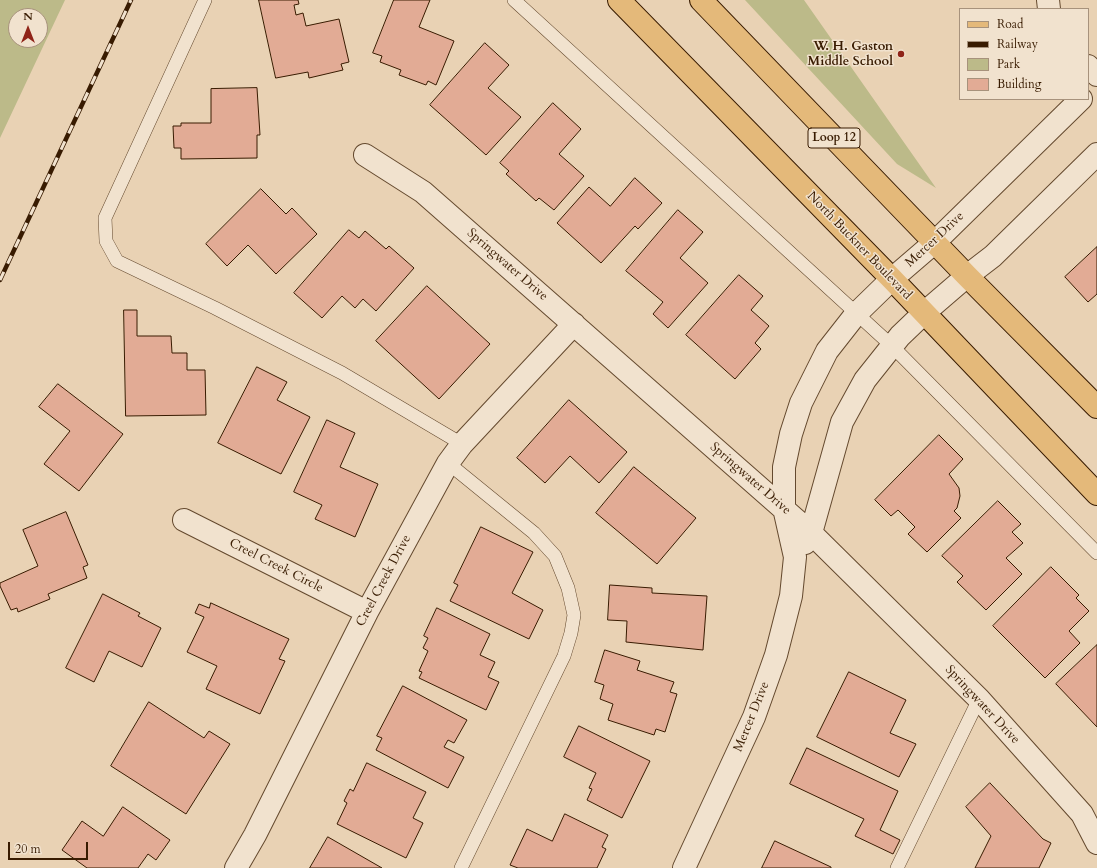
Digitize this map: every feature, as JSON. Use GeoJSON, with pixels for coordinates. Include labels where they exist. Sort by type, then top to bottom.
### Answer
{"type":"FeatureCollection","features":[{"type":"Feature","properties":{"kind":"main road","name":"North Buckner Boulevard"},"geometry":{"type":"LineString","coordinates":[[619,0],[924,313],[1097,494]]}},
{"type":"Feature","properties":{"kind":"main road","name":"Loop 12"},"geometry":{"type":"LineString","coordinates":[[701,0],[967,276],[1097,407]]}},
{"type":"Feature","properties":{"kind":"street"},"geometry":{"type":"LineString","coordinates":[[1089,67],[1097,74]]}},
{"type":"Feature","properties":{"kind":"street"},"geometry":{"type":"LineString","coordinates":[[1089,92],[1097,84]]}},
{"type":"Feature","properties":{"kind":"street","name":"Mercer Drive"},"geometry":{"type":"LineString","coordinates":[[684,868],[754,717],[778,648],[791,596],[795,557],[784,508],[784,467],[791,434],[802,403],[827,351],[856,314],[935,242],[1081,100]]}},
{"type":"Feature","properties":{"kind":"street","name":"Mercer Drive"},"geometry":{"type":"LineString","coordinates":[[795,557],[811,533],[842,422],[865,380],[891,346],[924,313],[993,256],[1097,154]]}},
{"type":"Feature","properties":{"kind":"street","name":"Springwater Drive"},"geometry":{"type":"LineString","coordinates":[[365,156],[423,192],[811,533],[980,699],[1082,814],[1097,843]]}},
{"type":"Feature","properties":{"kind":"street","name":"Creel Creek Drive"},"geometry":{"type":"LineString","coordinates":[[236,868],[256,835],[367,612],[448,463],[462,444],[574,324]]}},
{"type":"Feature","properties":{"kind":"street","name":"Creel Creek Circle"},"geometry":{"type":"LineString","coordinates":[[184,520],[367,612]]}},
{"type":"Feature","properties":{"kind":"lane"},"geometry":{"type":"LineString","coordinates":[[205,0],[105,218],[106,241],[118,261],[215,308],[342,373],[462,444]]}},
{"type":"Feature","properties":{"kind":"lane"},"geometry":{"type":"LineString","coordinates":[[514,0],[635,109],[891,346],[1097,553]]}},
{"type":"Feature","properties":{"kind":"lane"},"geometry":{"type":"LineString","coordinates":[[448,463],[534,533],[555,556],[568,588],[574,615],[572,633],[564,656],[461,868]]}},
{"type":"Feature","properties":{"kind":"lane"},"geometry":{"type":"LineString","coordinates":[[898,868],[980,699]]}},
{"type":"Feature","properties":{"kind":"green space"},"geometry":{"type":"Polygon","coordinates":[[[0,0],[65,0],[48,36],[48,8],[8,8],[8,48],[42,48],[0,138],[0,0]]]}},
{"type":"Feature","properties":{"kind":"green space"},"geometry":{"type":"Polygon","coordinates":[[[745,0],[804,0],[936,188],[897,164],[745,0]]]}},
{"type":"Feature","properties":{"kind":"building"},"geometry":{"type":"Polygon","coordinates":[[[259,0],[298,0],[299,4],[294,5],[296,15],[303,13],[306,26],[339,19],[349,62],[341,64],[343,70],[309,78],[308,72],[276,78],[259,0]]]}},
{"type":"Feature","properties":{"kind":"building"},"geometry":{"type":"Polygon","coordinates":[[[394,0],[430,0],[419,27],[454,41],[436,85],[428,81],[426,85],[399,75],[401,70],[380,62],[382,56],[373,53],[394,0]]]}},
{"type":"Feature","properties":{"kind":"building"},"geometry":{"type":"Polygon","coordinates":[[[485,43],[509,65],[488,88],[521,117],[486,155],[430,105],[485,43]]]}},
{"type":"Feature","properties":{"kind":"building"},"geometry":{"type":"Polygon","coordinates":[[[257,88],[260,135],[257,135],[257,158],[181,159],[181,148],[174,148],[173,126],[181,126],[181,123],[211,123],[211,89],[257,88]]]}},
{"type":"Feature","properties":{"kind":"building"},"geometry":{"type":"Polygon","coordinates":[[[553,103],[581,129],[559,154],[584,176],[554,210],[539,198],[536,201],[506,174],[509,171],[500,163],[553,103]]]}},
{"type":"Feature","properties":{"kind":"building"},"geometry":{"type":"Polygon","coordinates":[[[635,178],[662,203],[638,229],[635,226],[601,263],[557,223],[589,187],[610,206],[635,178]]]}},
{"type":"Feature","properties":{"kind":"building"},"geometry":{"type":"Polygon","coordinates":[[[261,189],[286,214],[292,208],[317,234],[276,274],[248,245],[227,266],[206,244],[261,189]]]}},
{"type":"Feature","properties":{"kind":"building"},"geometry":{"type":"Polygon","coordinates":[[[678,210],[703,232],[680,258],[708,283],[668,328],[653,314],[663,302],[626,271],[678,210]]]}},
{"type":"Feature","properties":{"kind":"building"},"geometry":{"type":"Polygon","coordinates":[[[349,230],[359,238],[365,231],[386,249],[389,246],[414,268],[376,311],[363,299],[355,308],[342,296],[322,318],[294,293],[349,230]]]}},
{"type":"Feature","properties":{"kind":"building"},"geometry":{"type":"Polygon","coordinates":[[[1097,247],[1097,294],[1088,302],[1065,277],[1097,247]]]}},
{"type":"Feature","properties":{"kind":"building"},"geometry":{"type":"Polygon","coordinates":[[[739,275],[763,296],[751,310],[769,326],[755,343],[761,349],[735,379],[686,335],[739,275]]]}},
{"type":"Feature","properties":{"kind":"building"},"geometry":{"type":"Polygon","coordinates":[[[427,286],[490,344],[439,399],[376,341],[427,286]]]}},
{"type":"Feature","properties":{"kind":"building"},"geometry":{"type":"Polygon","coordinates":[[[124,310],[137,310],[137,336],[171,336],[172,353],[187,353],[187,370],[205,370],[206,415],[126,416],[124,310]]]}},
{"type":"Feature","properties":{"kind":"building"},"geometry":{"type":"Polygon","coordinates":[[[257,367],[287,382],[277,400],[310,417],[281,474],[218,443],[257,367]]]}},
{"type":"Feature","properties":{"kind":"building"},"geometry":{"type":"Polygon","coordinates":[[[58,384],[123,434],[79,491],[44,464],[70,431],[39,407],[58,384]]]}},
{"type":"Feature","properties":{"kind":"building"},"geometry":{"type":"Polygon","coordinates":[[[569,400],[627,452],[599,483],[570,456],[545,483],[517,458],[569,400]]]}},
{"type":"Feature","properties":{"kind":"building"},"geometry":{"type":"Polygon","coordinates":[[[327,420],[355,433],[340,467],[378,484],[355,537],[315,519],[322,505],[294,492],[327,420]]]}},
{"type":"Feature","properties":{"kind":"building"},"geometry":{"type":"Polygon","coordinates":[[[939,435],[963,459],[949,474],[959,488],[960,496],[957,508],[954,511],[961,518],[927,552],[908,534],[915,527],[898,510],[891,516],[875,500],[939,435]]]}},
{"type":"Feature","properties":{"kind":"building"},"geometry":{"type":"Polygon","coordinates":[[[634,467],[696,518],[657,564],[596,513],[634,467]]]}},
{"type":"Feature","properties":{"kind":"building"},"geometry":{"type":"Polygon","coordinates":[[[998,501],[1021,524],[1012,532],[1023,543],[1006,558],[1022,574],[986,610],[957,582],[963,576],[942,556],[998,501]]]}},
{"type":"Feature","properties":{"kind":"building"},"geometry":{"type":"Polygon","coordinates":[[[66,512],[88,565],[83,567],[87,578],[48,594],[50,599],[18,612],[17,608],[11,610],[0,583],[38,566],[23,530],[66,512]]]}},
{"type":"Feature","properties":{"kind":"building"},"geometry":{"type":"Polygon","coordinates":[[[481,527],[533,552],[512,593],[543,610],[529,639],[450,601],[458,585],[454,583],[481,527]]]}},
{"type":"Feature","properties":{"kind":"building"},"geometry":{"type":"Polygon","coordinates":[[[1051,567],[1079,595],[1076,598],[1089,611],[1069,631],[1080,643],[1045,678],[993,626],[1051,567]]]}},
{"type":"Feature","properties":{"kind":"building"},"geometry":{"type":"Polygon","coordinates":[[[610,585],[652,588],[652,593],[707,596],[703,650],[626,642],[627,621],[608,620],[610,585]]]}},
{"type":"Feature","properties":{"kind":"building"},"geometry":{"type":"Polygon","coordinates":[[[103,594],[140,613],[138,616],[161,628],[142,667],[109,651],[94,682],[66,668],[103,594]]]}},
{"type":"Feature","properties":{"kind":"building"},"geometry":{"type":"Polygon","coordinates":[[[211,603],[289,639],[279,659],[285,661],[260,714],[206,689],[217,666],[187,652],[204,617],[195,613],[199,604],[209,608],[211,603]]]}},
{"type":"Feature","properties":{"kind":"building"},"geometry":{"type":"Polygon","coordinates":[[[437,608],[490,634],[480,655],[495,662],[488,677],[499,682],[486,710],[419,678],[422,672],[419,671],[428,651],[423,648],[428,638],[424,636],[437,608]]]}},
{"type":"Feature","properties":{"kind":"building"},"geometry":{"type":"Polygon","coordinates":[[[1097,645],[1097,727],[1056,684],[1097,645]]]}},
{"type":"Feature","properties":{"kind":"building"},"geometry":{"type":"Polygon","coordinates":[[[605,650],[640,661],[637,670],[674,682],[670,692],[677,694],[665,732],[656,729],[654,735],[608,720],[613,704],[600,699],[604,685],[595,682],[605,650]]]}},
{"type":"Feature","properties":{"kind":"building"},"geometry":{"type":"Polygon","coordinates":[[[849,672],[906,700],[890,733],[916,744],[899,777],[817,737],[849,672]]]}},
{"type":"Feature","properties":{"kind":"building"},"geometry":{"type":"Polygon","coordinates":[[[403,686],[467,720],[454,743],[448,740],[444,747],[464,757],[448,788],[376,750],[382,738],[377,736],[403,686]]]}},
{"type":"Feature","properties":{"kind":"building"},"geometry":{"type":"Polygon","coordinates":[[[149,702],[204,738],[209,731],[230,744],[186,814],[111,766],[149,702]]]}},
{"type":"Feature","properties":{"kind":"building"},"geometry":{"type":"Polygon","coordinates":[[[579,726],[650,761],[622,818],[587,800],[592,789],[589,788],[596,773],[564,757],[579,726]]]}},
{"type":"Feature","properties":{"kind":"building"},"geometry":{"type":"Polygon","coordinates":[[[807,748],[898,791],[880,830],[900,840],[893,854],[855,836],[864,819],[790,784],[807,748]]]}},
{"type":"Feature","properties":{"kind":"building"},"geometry":{"type":"Polygon","coordinates":[[[367,763],[426,792],[413,818],[423,823],[406,858],[337,824],[347,803],[344,801],[350,789],[353,791],[367,763]]]}},
{"type":"Feature","properties":{"kind":"building"},"geometry":{"type":"Polygon","coordinates":[[[990,783],[1043,839],[1051,843],[1039,868],[975,868],[991,836],[966,807],[990,783]]]}},
{"type":"Feature","properties":{"kind":"building"},"geometry":{"type":"Polygon","coordinates":[[[123,807],[170,840],[156,860],[148,854],[138,868],[87,868],[62,850],[82,821],[103,836],[123,807]]]}},
{"type":"Feature","properties":{"kind":"building"},"geometry":{"type":"Polygon","coordinates":[[[565,814],[608,835],[602,847],[606,849],[597,868],[518,868],[510,865],[527,829],[552,841],[565,814]]]}},
{"type":"Feature","properties":{"kind":"building"},"geometry":{"type":"Polygon","coordinates":[[[328,837],[382,868],[310,868],[328,837]]]}},
{"type":"Feature","properties":{"kind":"building"},"geometry":{"type":"Polygon","coordinates":[[[775,841],[831,867],[831,868],[762,868],[775,841]]]}},
{"type":"Feature","properties":{"kind":"railway"},"geometry":{"type":"LineString","coordinates":[[0,280],[131,0]]}},
{"type":"Feature","properties":{"kind":"place","name":"W. H. Gaston Middle School"},"geometry":{"type":"Point","coordinates":[901,54]}}]}
